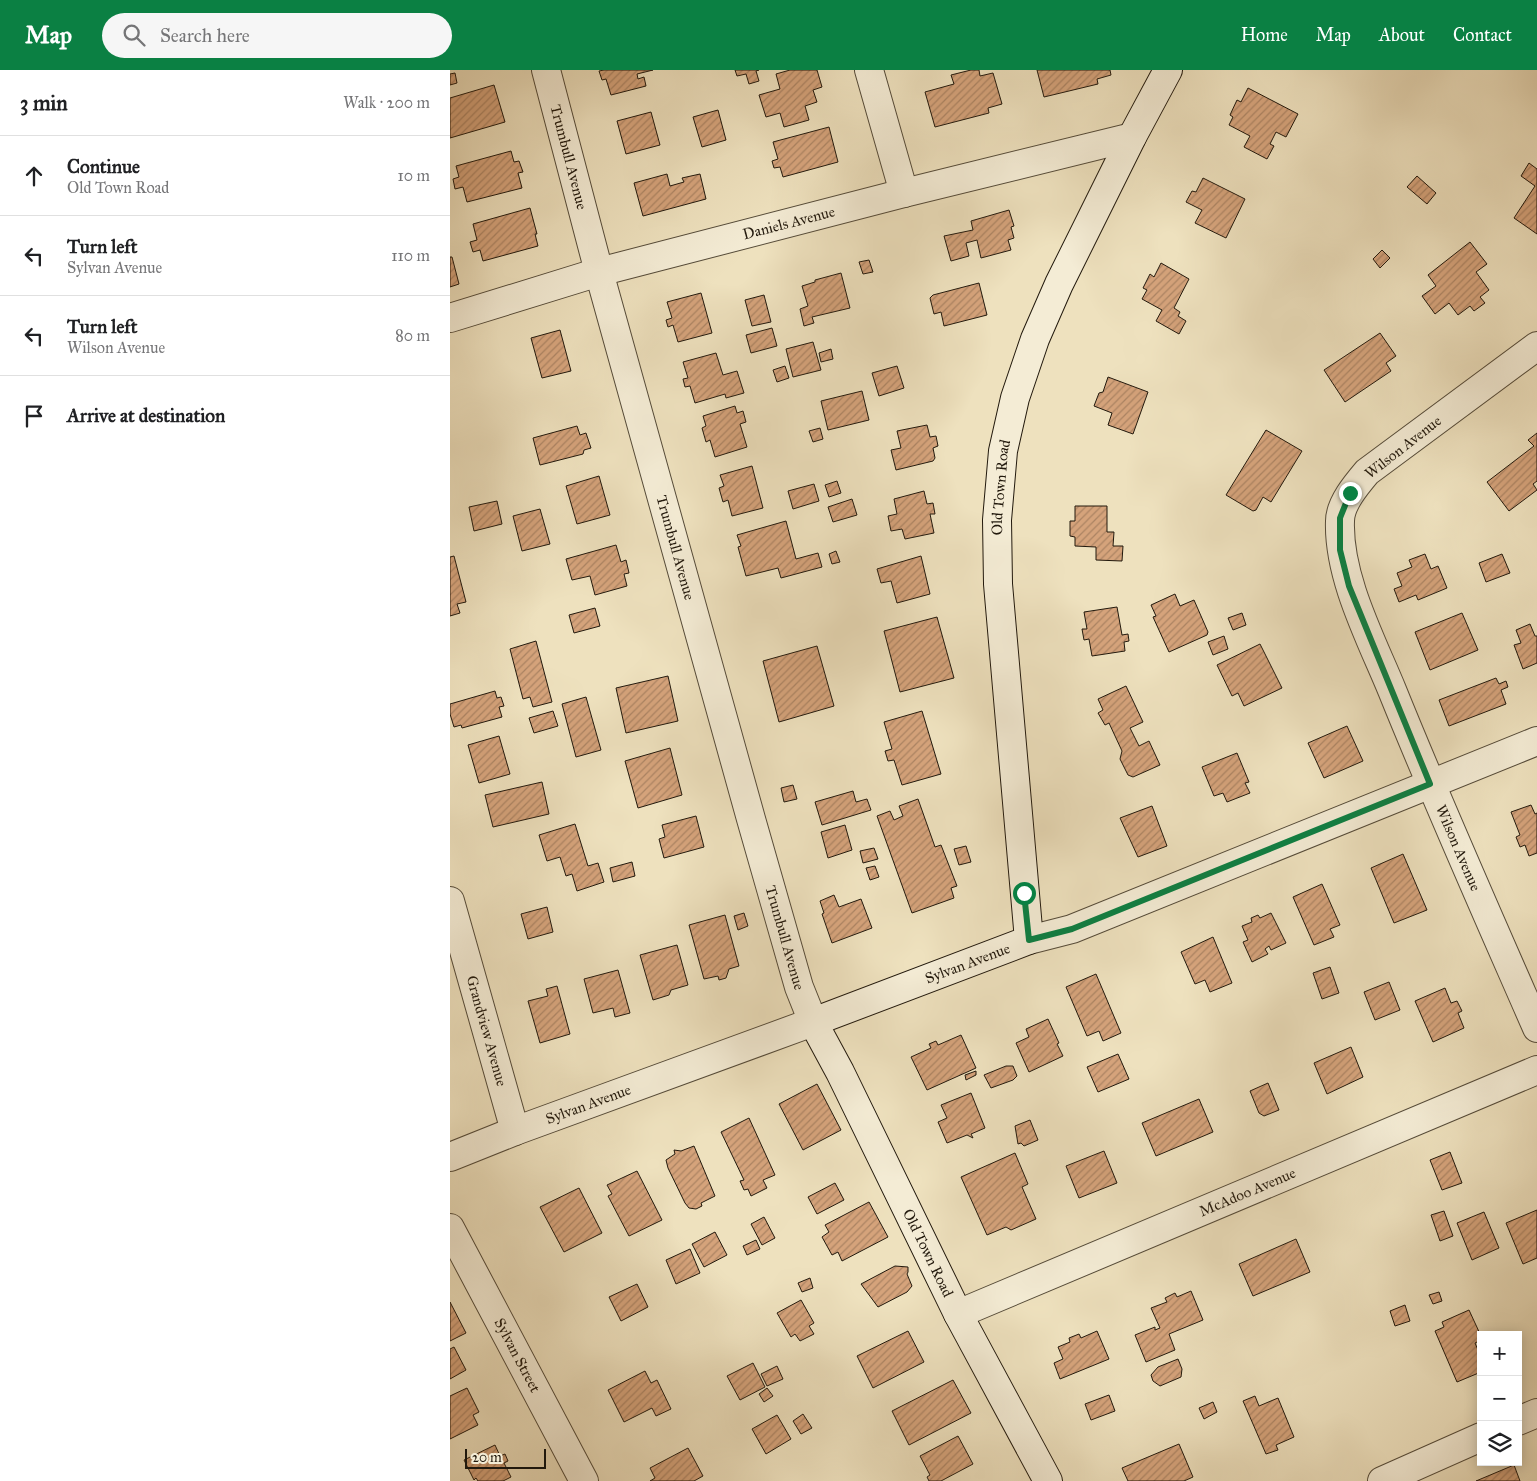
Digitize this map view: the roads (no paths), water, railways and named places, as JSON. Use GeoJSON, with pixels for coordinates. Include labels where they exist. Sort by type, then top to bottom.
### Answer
{"type":"FeatureCollection","features":[{"type":"Feature","properties":{"kind":"street","name":"Trumbull Avenue"},"geometry":{"type":"LineString","coordinates":[[546,70],[599,272],[799,987],[813,1022]]}},
{"type":"Feature","properties":{"kind":"street"},"geometry":{"type":"LineString","coordinates":[[869,70],[904,193]]}},
{"type":"Feature","properties":{"kind":"street","name":"Old Town Road"},"geometry":{"type":"LineString","coordinates":[[1029,940],[998,584],[997,520],[1003,451],[1015,398],[1036,339],[1059,284],[1132,137],[1168,70]]}},
{"type":"Feature","properties":{"kind":"street","name":"Daniels Avenue"},"geometry":{"type":"LineString","coordinates":[[450,318],[599,272],[904,193],[1132,137]]}},
{"type":"Feature","properties":{"kind":"street","name":"Wilson Avenue"},"geometry":{"type":"LineString","coordinates":[[1537,346],[1367,472],[1350,493],[1340,518],[1340,550],[1349,586],[1430,784],[1537,1028]]}},
{"type":"Feature","properties":{"kind":"street","name":"Sylvan Avenue"},"geometry":{"type":"LineString","coordinates":[[450,1157],[1029,940],[1072,929],[1537,740]]}},
{"type":"Feature","properties":{"kind":"street","name":"Grandview Avenue"},"geometry":{"type":"LineString","coordinates":[[450,901],[515,1132]]}},
{"type":"Feature","properties":{"kind":"street","name":"Old Town Road"},"geometry":{"type":"LineString","coordinates":[[813,1022],[840,1072],[958,1314],[1048,1481]]}},
{"type":"Feature","properties":{"kind":"street","name":"McAdoo Avenue"},"geometry":{"type":"LineString","coordinates":[[958,1314],[1537,1070]]}},
{"type":"Feature","properties":{"kind":"street","name":"Sylvan Street"},"geometry":{"type":"LineString","coordinates":[[450,1228],[584,1481]]}},
{"type":"Feature","properties":{"kind":"street"},"geometry":{"type":"LineString","coordinates":[[1522,1419],[1537,1413]]}},
{"type":"Feature","properties":{"kind":"street"},"geometry":{"type":"LineString","coordinates":[[1382,1481],[1477,1440]]}}]}
